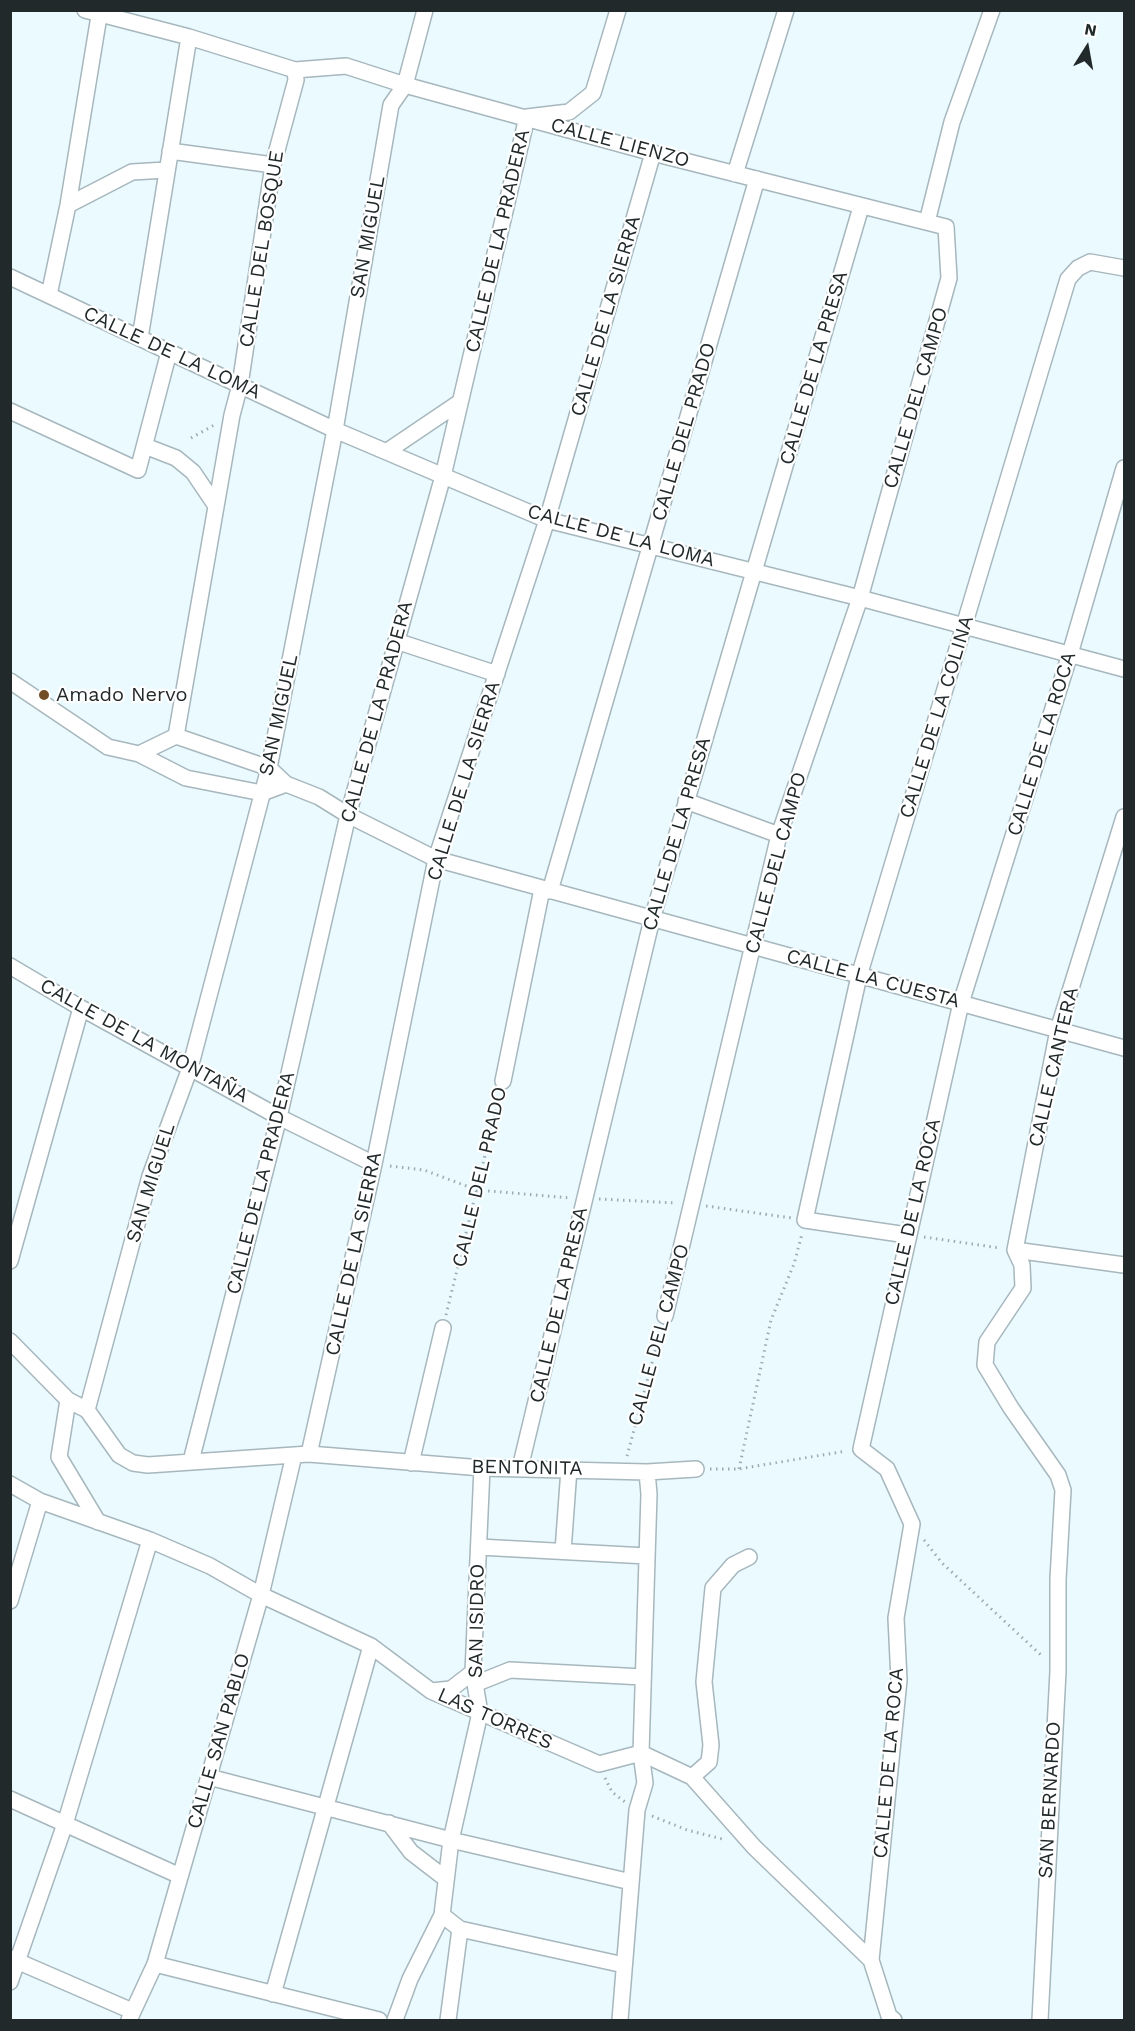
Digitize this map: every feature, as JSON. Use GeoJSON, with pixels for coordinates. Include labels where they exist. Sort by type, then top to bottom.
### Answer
{"type":"FeatureCollection","features":[{"type":"Feature","properties":{"kind":"street","name":"SAN MIGUEL"},"geometry":{"type":"LineString","coordinates":[[87,1410],[150,1176],[190,1068],[269,768],[336,430],[391,105],[405,85],[425,10]]}},
{"type":"Feature","properties":{"kind":"street","name":"CALLE DE LA PRADERA"},"geometry":{"type":"LineString","coordinates":[[191,1461],[279,1117],[348,816],[443,476],[527,117],[569,112],[593,93],[618,10]]}},
{"type":"Feature","properties":{"kind":"street"},"geometry":{"type":"LineString","coordinates":[[735,174],[786,10]]}},
{"type":"Feature","properties":{"kind":"street"},"geometry":{"type":"LineString","coordinates":[[927,222],[952,122],[992,10]]}},
{"type":"Feature","properties":{"kind":"street"},"geometry":{"type":"LineString","coordinates":[[49,296],[68,205],[95,11],[295,70]]}},
{"type":"Feature","properties":{"kind":"street"},"geometry":{"type":"LineString","coordinates":[[140,338],[189,37]]}},
{"type":"Feature","properties":{"kind":"street","name":"CALLE LIENZO"},"geometry":{"type":"LineString","coordinates":[[295,70],[346,66],[405,85],[653,153],[861,207],[946,226]]}},
{"type":"Feature","properties":{"kind":"street","name":"CALLE DEL BOSQUE"},"geometry":{"type":"LineString","coordinates":[[176,736],[232,415],[240,385],[273,165],[296,80],[295,70]]}},
{"type":"Feature","properties":{"kind":"street"},"geometry":{"type":"LineString","coordinates":[[170,151],[273,165]]}},
{"type":"Feature","properties":{"kind":"street","name":"CALLE DE LA SIERRA"},"geometry":{"type":"LineString","coordinates":[[302,1455],[374,1164],[436,859],[547,520],[653,153]]}},
{"type":"Feature","properties":{"kind":"street"},"geometry":{"type":"LineString","coordinates":[[68,205],[132,172],[166,170]]}},
{"type":"Feature","properties":{"kind":"street","name":"CALLE DEL PRADO"},"geometry":{"type":"LineString","coordinates":[[503,1081],[546,890],[651,545],[757,180]]}},
{"type":"Feature","properties":{"kind":"street","name":"CALLE DE LA PRESA"},"geometry":{"type":"LineString","coordinates":[[520,1468],[652,919],[861,207]]}},
{"type":"Feature","properties":{"kind":"street","name":"CALLE DEL CAMPO"},"geometry":{"type":"LineString","coordinates":[[665,1316],[779,835],[860,598],[949,278],[946,226]]}},
{"type":"Feature","properties":{"kind":"street","name":"CALLE DE LA COLINA"},"geometry":{"type":"LineString","coordinates":[[805,1220],[859,976],[1068,279],[1078,268],[1090,262],[1125,268]]}},
{"type":"Feature","properties":{"kind":"street","name":"CALLE DE LA LOMA"},"geometry":{"type":"LineString","coordinates":[[10,277],[336,430],[547,520],[860,598],[1125,669]]}},
{"type":"Feature","properties":{"kind":"street"},"geometry":{"type":"LineString","coordinates":[[10,411],[138,470],[169,352]]}},
{"type":"Feature","properties":{"kind":"street"},"geometry":{"type":"LineString","coordinates":[[386,452],[460,402]]}},
{"type":"Feature","properties":{"kind":"street"},"geometry":{"type":"LineString","coordinates":[[145,446],[176,458],[193,472],[216,506]]}},
{"type":"Feature","properties":{"kind":"street","name":"CALLE DE LA ROCA"},"geometry":{"type":"LineString","coordinates":[[861,1449],[907,1235],[961,1003],[1070,654],[1125,468]]}},
{"type":"Feature","properties":{"kind":"street"},"geometry":{"type":"LineString","coordinates":[[396,641],[497,674]]}},
{"type":"Feature","properties":{"kind":"street"},"geometry":{"type":"LineString","coordinates":[[10,681],[108,747],[139,754],[186,778],[262,793],[286,784]]}},
{"type":"Feature","properties":{"kind":"street"},"geometry":{"type":"LineString","coordinates":[[139,754],[176,736]]}},
{"type":"Feature","properties":{"kind":"street","name":"CALLE LA CUESTA"},"geometry":{"type":"LineString","coordinates":[[176,736],[269,768],[286,784],[319,797],[348,816],[436,859],[1125,1048]]}},
{"type":"Feature","properties":{"kind":"street"},"geometry":{"type":"LineString","coordinates":[[686,801],[779,835]]}},
{"type":"Feature","properties":{"kind":"street","name":"CALLE CANTERA"},"geometry":{"type":"LineString","coordinates":[[1015,1250],[1058,1030],[1125,817]]}},
{"type":"Feature","properties":{"kind":"street","name":"CALLE DE LA MONTAÑA"},"geometry":{"type":"LineString","coordinates":[[10,966],[81,1008],[279,1117],[374,1164]]}},
{"type":"Feature","properties":{"kind":"street"},"geometry":{"type":"LineString","coordinates":[[10,1261],[81,1008]]}},
{"type":"Feature","properties":{"kind":"street"},"geometry":{"type":"LineString","coordinates":[[805,1220],[907,1235]]}},
{"type":"Feature","properties":{"kind":"street"},"geometry":{"type":"LineString","coordinates":[[1015,1250],[1125,1265]]}},
{"type":"Feature","properties":{"kind":"street","name":"SAN BERNARDO"},"geometry":{"type":"LineString","coordinates":[[1015,1250],[1022,1265],[1023,1288],[987,1342],[985,1365],[1011,1408],[1058,1475],[1063,1490],[1058,1579],[1058,1671],[1040,2020]]}},
{"type":"Feature","properties":{"kind":"street"},"geometry":{"type":"LineString","coordinates":[[411,1463],[443,1328]]}},
{"type":"Feature","properties":{"kind":"street"},"geometry":{"type":"LineString","coordinates":[[10,1341],[68,1400],[87,1410]]}},
{"type":"Feature","properties":{"kind":"street"},"geometry":{"type":"LineString","coordinates":[[68,1400],[59,1457],[98,1522]]}},
{"type":"Feature","properties":{"kind":"street","name":"BENTONITA"},"geometry":{"type":"LineString","coordinates":[[87,1410],[119,1455],[133,1463],[302,1455],[482,1468],[647,1472],[696,1469]]}},
{"type":"Feature","properties":{"kind":"street"},"geometry":{"type":"LineString","coordinates":[[861,1449],[887,1469],[912,1524]]}},
{"type":"Feature","properties":{"kind":"street","name":"CALLE SAN PABLO"},"geometry":{"type":"LineString","coordinates":[[131,2016],[155,1964],[302,1455]]}},
{"type":"Feature","properties":{"kind":"street","name":"SAN ISIDRO"},"geometry":{"type":"LineString","coordinates":[[395,2020],[410,1979],[442,1915],[451,1840],[480,1713],[474,1678],[482,1468]]}},
{"type":"Feature","properties":{"kind":"street"},"geometry":{"type":"LineString","coordinates":[[563,1551],[569,1469]]}},
{"type":"Feature","properties":{"kind":"street"},"geometry":{"type":"LineString","coordinates":[[620,2020],[637,1810],[645,1783],[641,1753],[647,1472]]}},
{"type":"Feature","properties":{"kind":"street","name":"LAS TORRES"},"geometry":{"type":"LineString","coordinates":[[10,1484],[40,1501],[150,1540],[210,1566],[261,1595],[371,1646],[431,1691],[599,1764]]}},
{"type":"Feature","properties":{"kind":"street"},"geometry":{"type":"LineString","coordinates":[[10,1601],[40,1501]]}},
{"type":"Feature","properties":{"kind":"street","name":"CALLE DE LA ROCA"},"geometry":{"type":"LineString","coordinates":[[871,1960],[899,1680],[896,1618],[912,1524]]}},
{"type":"Feature","properties":{"kind":"street"},"geometry":{"type":"LineString","coordinates":[[10,1982],[14,1959],[66,1824],[150,1540]]}},
{"type":"Feature","properties":{"kind":"street"},"geometry":{"type":"LineString","coordinates":[[478,1547],[647,1556]]}},
{"type":"Feature","properties":{"kind":"street"},"geometry":{"type":"LineString","coordinates":[[692,1777],[709,1762],[710,1754],[704,1682],[713,1588],[733,1565],[749,1557]]}},
{"type":"Feature","properties":{"kind":"street"},"geometry":{"type":"LineString","coordinates":[[273,1994],[327,1809],[371,1646]]}},
{"type":"Feature","properties":{"kind":"street"},"geometry":{"type":"LineString","coordinates":[[431,1691],[451,1689],[474,1678],[510,1670],[643,1677]]}},
{"type":"Feature","properties":{"kind":"street"},"geometry":{"type":"LineString","coordinates":[[599,1764],[641,1753],[692,1777],[754,1847],[871,1960],[890,2019]]}},
{"type":"Feature","properties":{"kind":"street"},"geometry":{"type":"LineString","coordinates":[[209,1777],[451,1840],[631,1882]]}},
{"type":"Feature","properties":{"kind":"street"},"geometry":{"type":"LineString","coordinates":[[10,1799],[180,1876]]}},
{"type":"Feature","properties":{"kind":"street"},"geometry":{"type":"LineString","coordinates":[[389,1823],[411,1852],[446,1879]]}},
{"type":"Feature","properties":{"kind":"street"},"geometry":{"type":"LineString","coordinates":[[442,1915],[460,1929],[624,1965]]}},
{"type":"Feature","properties":{"kind":"street"},"geometry":{"type":"LineString","coordinates":[[448,2020],[460,1929]]}},
{"type":"Feature","properties":{"kind":"street"},"geometry":{"type":"LineString","coordinates":[[14,1959],[131,2016]]}},
{"type":"Feature","properties":{"kind":"street"},"geometry":{"type":"LineString","coordinates":[[155,1964],[379,2020]]}},
{"type":"Feature","properties":{"kind":"path"},"geometry":{"type":"LineString","coordinates":[[191,438],[232,415]]}},
{"type":"Feature","properties":{"kind":"path","name":"CALLE DEL PRADO"},"geometry":{"type":"LineString","coordinates":[[443,1328],[503,1081]]}},
{"type":"Feature","properties":{"kind":"path"},"geometry":{"type":"LineString","coordinates":[[739,1469],[771,1320],[794,1264],[805,1220]]}},
{"type":"Feature","properties":{"kind":"path"},"geometry":{"type":"LineString","coordinates":[[907,1235],[1015,1250]]}},
{"type":"Feature","properties":{"kind":"path","name":"CALLE DEL CAMPO"},"geometry":{"type":"LineString","coordinates":[[623,1470],[665,1316]]}},
{"type":"Feature","properties":{"kind":"path"},"geometry":{"type":"LineString","coordinates":[[696,1469],[739,1469],[861,1449]]}},
{"type":"Feature","properties":{"kind":"path"},"geometry":{"type":"LineString","coordinates":[[912,1524],[942,1563],[1058,1671]]}},
{"type":"Feature","properties":{"kind":"path"},"geometry":{"type":"LineString","coordinates":[[599,1764],[612,1792],[637,1810],[687,1830],[754,1847]]}},
{"type":"Feature","properties":{"kind":"place","name":"Amado Nervo"},"geometry":{"type":"Point","coordinates":[44,695]}}]}
